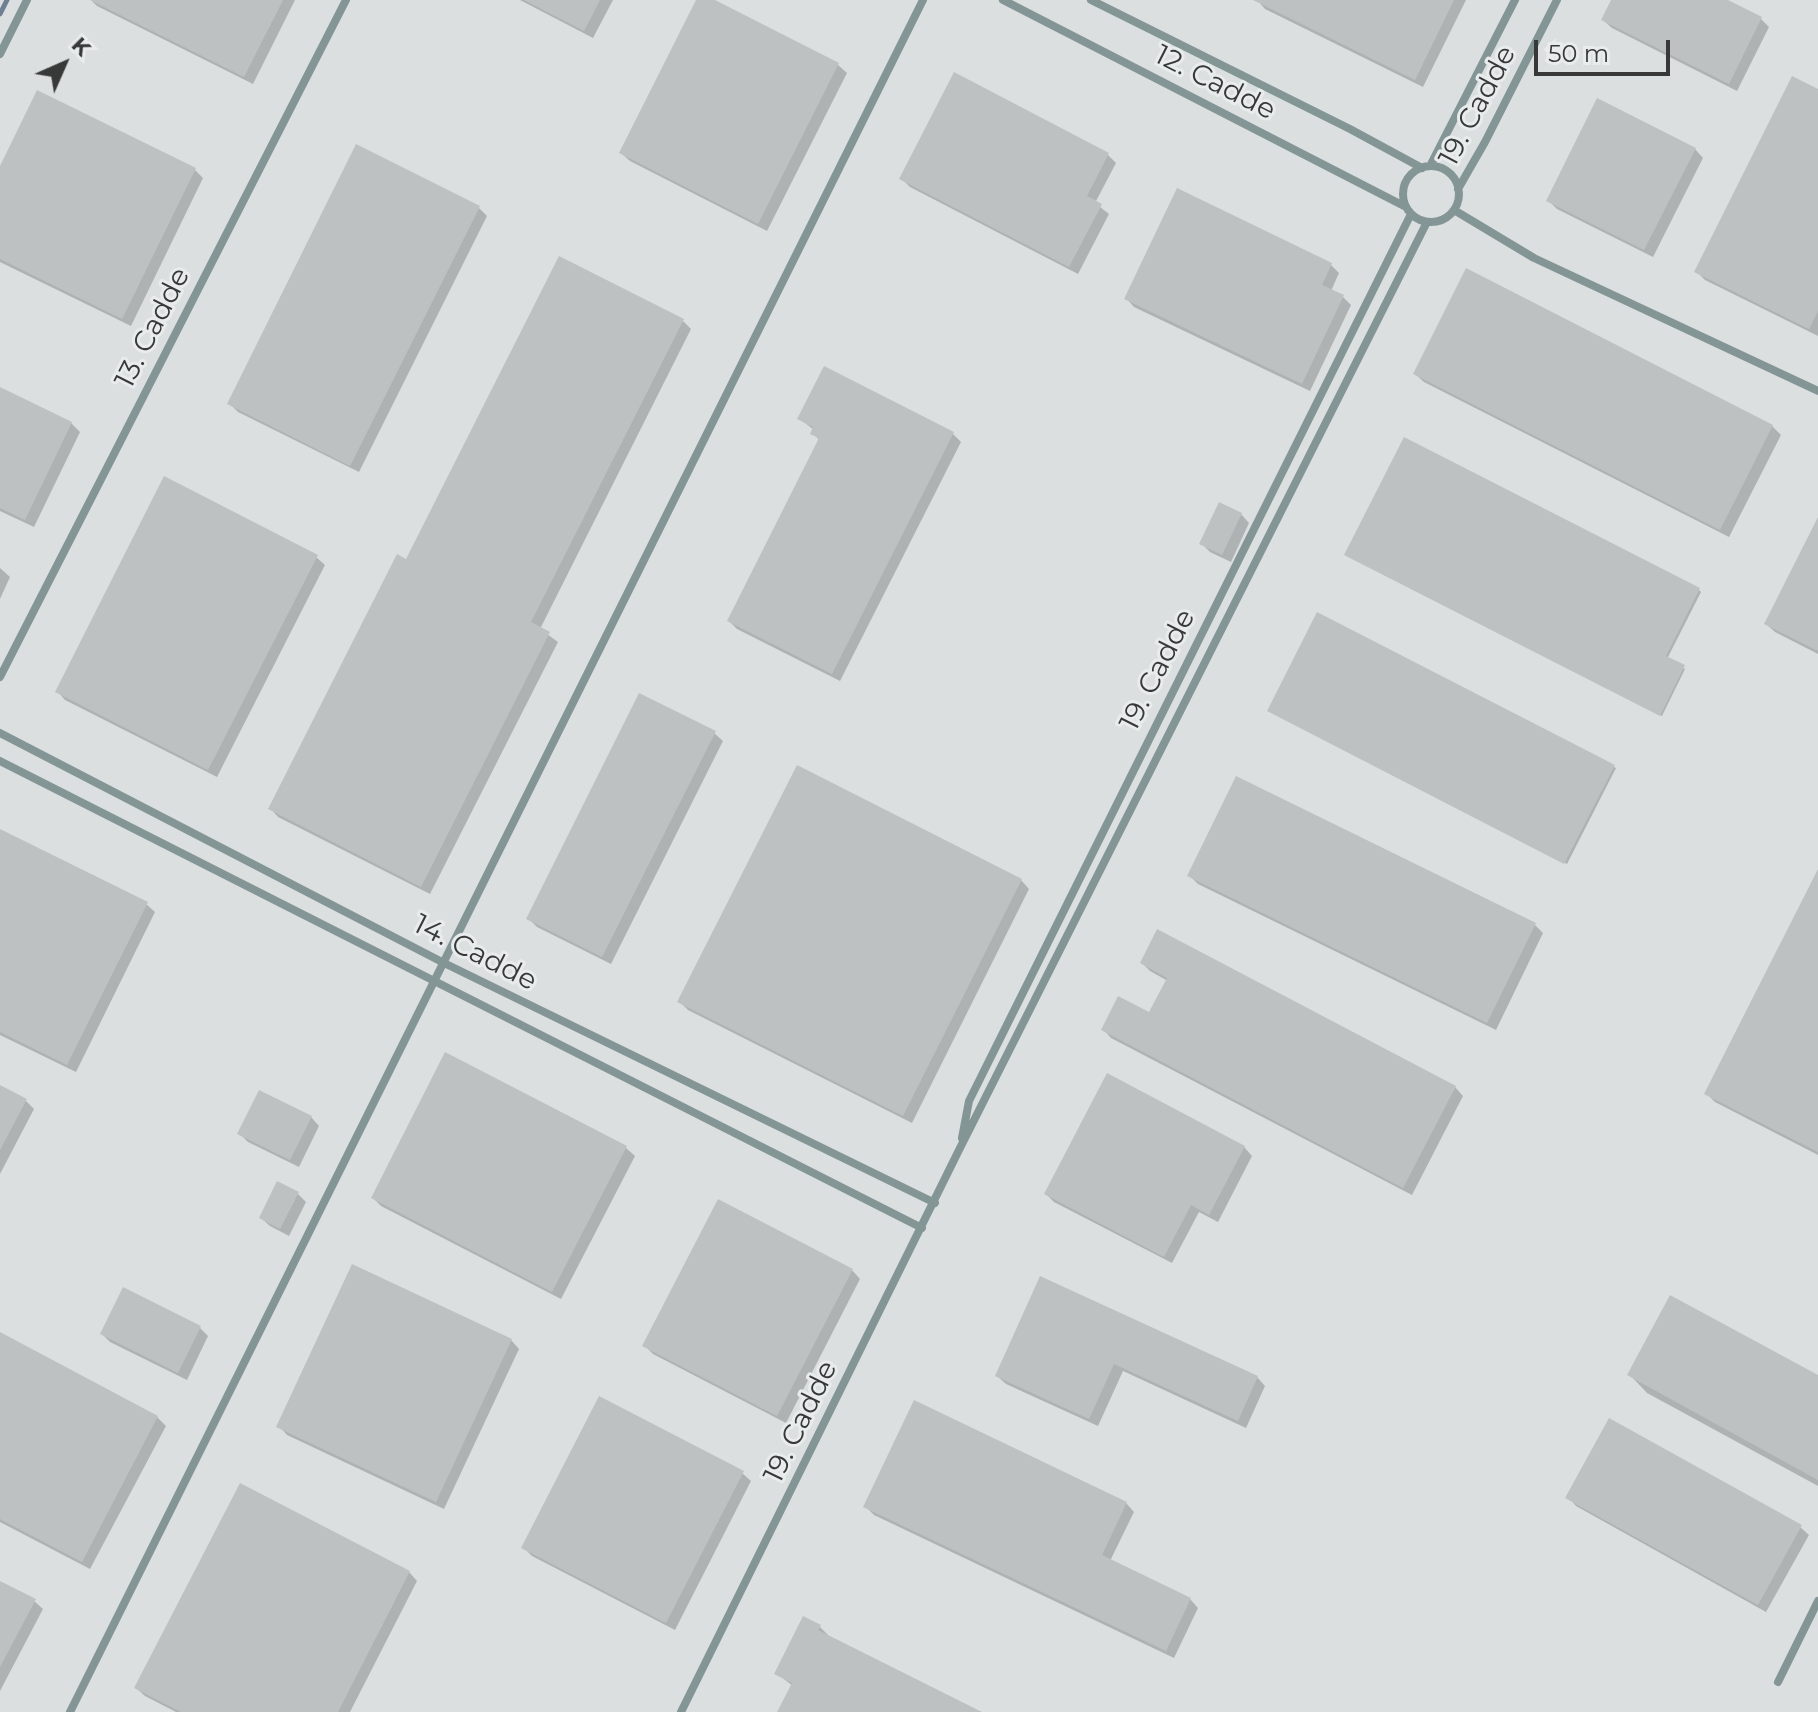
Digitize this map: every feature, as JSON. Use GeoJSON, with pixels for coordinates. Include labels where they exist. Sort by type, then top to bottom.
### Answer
{"type":"FeatureCollection","features":[{"type":"Feature","properties":{"kind":"lane"},"geometry":{"type":"LineString","coordinates":[[0,54],[27,0]]}},
{"type":"Feature","properties":{"kind":"lane","name":"13. Cadde"},"geometry":{"type":"LineString","coordinates":[[0,677],[346,0]]}},
{"type":"Feature","properties":{"kind":"lane"},"geometry":{"type":"LineString","coordinates":[[70,1712],[923,0]]}},
{"type":"Feature","properties":{"kind":"lane","name":"12. Cadde"},"geometry":{"type":"LineString","coordinates":[[1003,0],[1409,211]]}},
{"type":"Feature","properties":{"kind":"lane","name":"12. Cadde"},"geometry":{"type":"LineString","coordinates":[[1091,0],[1426,167]]}},
{"type":"Feature","properties":{"kind":"lane","name":"19. Cadde"},"geometry":{"type":"LineString","coordinates":[[1426,167],[1515,0]]}},
{"type":"Feature","properties":{"kind":"lane","name":"19. Cadde"},"geometry":{"type":"LineString","coordinates":[[1458,189],[1557,0]]}},
{"type":"Feature","properties":{"kind":"lane"},"geometry":{"type":"LineString","coordinates":[[1426,167],[1445,170],[1458,189],[1454,210],[1442,220],[1427,222],[1409,211],[1403,200],[1409,177],[1426,167]]}},
{"type":"Feature","properties":{"kind":"lane"},"geometry":{"type":"LineString","coordinates":[[1454,210],[1534,258],[1818,391]]}},
{"type":"Feature","properties":{"kind":"lane","name":"19. Cadde"},"geometry":{"type":"LineString","coordinates":[[959,1150],[969,1101],[1409,211]]}},
{"type":"Feature","properties":{"kind":"lane","name":"19. Cadde"},"geometry":{"type":"LineString","coordinates":[[681,1712],[959,1150],[1427,222]]}},
{"type":"Feature","properties":{"kind":"lane","name":"14. Cadde"},"geometry":{"type":"LineString","coordinates":[[0,733],[444,963],[935,1203]]}},
{"type":"Feature","properties":{"kind":"lane"},"geometry":{"type":"LineString","coordinates":[[0,761],[922,1228]]}},
{"type":"Feature","properties":{"kind":"lane"},"geometry":{"type":"LineString","coordinates":[[1778,1682],[1818,1601]]}},
{"type":"Feature","properties":{"kind":"building"},"geometry":{"type":"Polygon","coordinates":[[[90,0],[283,0],[244,77],[90,0]]]}},
{"type":"Feature","properties":{"kind":"building"},"geometry":{"type":"Polygon","coordinates":[[[524,0],[600,0],[584,31],[524,0]]]}},
{"type":"Feature","properties":{"kind":"building"},"geometry":{"type":"Polygon","coordinates":[[[696,0],[715,0],[839,63],[758,224],[619,153],[696,0]]]}},
{"type":"Feature","properties":{"kind":"building"},"geometry":{"type":"Polygon","coordinates":[[[1253,0],[1454,0],[1415,80],[1253,0]]]}},
{"type":"Feature","properties":{"kind":"building"},"geometry":{"type":"Polygon","coordinates":[[[1611,0],[1728,0],[1762,17],[1729,84],[1601,20],[1611,0]]]}},
{"type":"Feature","properties":{"kind":"building"},"geometry":{"type":"Polygon","coordinates":[[[954,72],[1109,153],[1087,196],[1102,204],[1069,267],[899,179],[954,72]]]}},
{"type":"Feature","properties":{"kind":"building"},"geometry":{"type":"Polygon","coordinates":[[[1792,76],[1818,89],[1818,311],[1809,329],[1694,272],[1792,76]]]}},
{"type":"Feature","properties":{"kind":"building"},"geometry":{"type":"Polygon","coordinates":[[[37,90],[196,168],[122,319],[0,259],[0,166],[37,90]]]}},
{"type":"Feature","properties":{"kind":"building"},"geometry":{"type":"Polygon","coordinates":[[[1597,98],[1696,148],[1644,250],[1546,201],[1597,98]]]}},
{"type":"Feature","properties":{"kind":"building"},"geometry":{"type":"Polygon","coordinates":[[[356,144],[480,206],[350,466],[227,404],[356,144]]]}},
{"type":"Feature","properties":{"kind":"building"},"geometry":{"type":"Polygon","coordinates":[[[1177,188],[1332,263],[1322,285],[1344,295],[1302,384],[1124,299],[1177,188]]]}},
{"type":"Feature","properties":{"kind":"building"},"geometry":{"type":"Polygon","coordinates":[[[559,256],[684,319],[531,622],[550,632],[421,887],[268,809],[397,554],[406,559],[559,256]]]}},
{"type":"Feature","properties":{"kind":"building"},"geometry":{"type":"Polygon","coordinates":[[[1466,268],[1773,425],[1720,530],[1413,374],[1466,268]]]}},
{"type":"Feature","properties":{"kind":"building"},"geometry":{"type":"Polygon","coordinates":[[[824,366],[954,432],[832,674],[727,621],[819,438],[810,434],[813,427],[797,419],[824,366]]]}},
{"type":"Feature","properties":{"kind":"building"},"geometry":{"type":"Polygon","coordinates":[[[0,387],[72,422],[25,520],[0,508],[0,387]]]}},
{"type":"Feature","properties":{"kind":"building"},"geometry":{"type":"Polygon","coordinates":[[[1404,437],[1700,588],[1666,656],[1685,665],[1660,716],[1344,555],[1404,437]]]}},
{"type":"Feature","properties":{"kind":"building"},"geometry":{"type":"Polygon","coordinates":[[[164,476],[318,555],[208,770],[55,692],[164,476]]]}},
{"type":"Feature","properties":{"kind":"building"},"geometry":{"type":"Polygon","coordinates":[[[1219,502],[1242,513],[1222,555],[1199,544],[1219,502]]]}},
{"type":"Feature","properties":{"kind":"building"},"geometry":{"type":"Polygon","coordinates":[[[1818,517],[1818,651],[1764,624],[1818,517]]]}},
{"type":"Feature","properties":{"kind":"building"},"geometry":{"type":"Polygon","coordinates":[[[1317,612],[1615,765],[1564,864],[1267,711],[1317,612]]]}},
{"type":"Feature","properties":{"kind":"building"},"geometry":{"type":"Polygon","coordinates":[[[639,693],[716,731],[602,957],[526,919],[639,693]]]}},
{"type":"Feature","properties":{"kind":"building"},"geometry":{"type":"Polygon","coordinates":[[[797,765],[1022,879],[903,1116],[677,1002],[797,765]]]}},
{"type":"Feature","properties":{"kind":"building"},"geometry":{"type":"Polygon","coordinates":[[[1236,776],[1536,923],[1487,1023],[1187,876],[1236,776]]]}},
{"type":"Feature","properties":{"kind":"building"},"geometry":{"type":"Polygon","coordinates":[[[0,829],[148,902],[67,1065],[0,1032],[0,829]]]}},
{"type":"Feature","properties":{"kind":"building"},"geometry":{"type":"Polygon","coordinates":[[[1818,869],[1818,1152],[1704,1094],[1818,869]]]}},
{"type":"Feature","properties":{"kind":"building"},"geometry":{"type":"Polygon","coordinates":[[[1157,929],[1456,1086],[1403,1188],[1101,1030],[1118,996],[1149,1012],[1167,978],[1140,963],[1157,929]]]}},
{"type":"Feature","properties":{"kind":"building"},"geometry":{"type":"Polygon","coordinates":[[[445,1052],[627,1146],[552,1292],[371,1198],[445,1052]]]}},
{"type":"Feature","properties":{"kind":"building"},"geometry":{"type":"Polygon","coordinates":[[[1107,1073],[1245,1146],[1209,1215],[1191,1205],[1164,1257],[1044,1194],[1107,1073]]]}},
{"type":"Feature","properties":{"kind":"building"},"geometry":{"type":"Polygon","coordinates":[[[0,1085],[27,1099],[0,1150],[0,1085]]]}},
{"type":"Feature","properties":{"kind":"building"},"geometry":{"type":"Polygon","coordinates":[[[259,1090],[312,1116],[290,1160],[237,1134],[259,1090]]]}},
{"type":"Feature","properties":{"kind":"building"},"geometry":{"type":"Polygon","coordinates":[[[277,1181],[299,1192],[280,1229],[259,1218],[277,1181]]]}},
{"type":"Feature","properties":{"kind":"building"},"geometry":{"type":"Polygon","coordinates":[[[718,1199],[853,1269],[777,1416],[642,1346],[718,1199]]]}},
{"type":"Feature","properties":{"kind":"building"},"geometry":{"type":"Polygon","coordinates":[[[352,1264],[512,1339],[436,1502],[276,1427],[352,1264]]]}},
{"type":"Feature","properties":{"kind":"building"},"geometry":{"type":"Polygon","coordinates":[[[1040,1276],[1258,1376],[1238,1421],[1114,1364],[1089,1419],[995,1376],[1040,1276]]]}},
{"type":"Feature","properties":{"kind":"building"},"geometry":{"type":"Polygon","coordinates":[[[123,1287],[201,1326],[178,1373],[100,1334],[123,1287]]]}},
{"type":"Feature","properties":{"kind":"building"},"geometry":{"type":"Polygon","coordinates":[[[1670,1295],[1818,1375],[1818,1480],[1627,1375],[1670,1295]]]}},
{"type":"Feature","properties":{"kind":"building"},"geometry":{"type":"Polygon","coordinates":[[[0,1332],[158,1416],[82,1562],[0,1519],[0,1332]]]}},
{"type":"Feature","properties":{"kind":"building"},"geometry":{"type":"Polygon","coordinates":[[[599,1396],[744,1471],[666,1623],[521,1548],[599,1396]]]}},
{"type":"Feature","properties":{"kind":"building"},"geometry":{"type":"Polygon","coordinates":[[[914,1400],[1127,1502],[1102,1555],[1191,1598],[1166,1651],[863,1507],[914,1400]]]}},
{"type":"Feature","properties":{"kind":"building"},"geometry":{"type":"Polygon","coordinates":[[[1609,1418],[1802,1525],[1758,1605],[1565,1498],[1609,1418]]]}},
{"type":"Feature","properties":{"kind":"building"},"geometry":{"type":"Polygon","coordinates":[[[240,1483],[410,1571],[338,1712],[181,1712],[134,1688],[240,1483]]]}},
{"type":"Feature","properties":{"kind":"building"},"geometry":{"type":"Polygon","coordinates":[[[0,1581],[36,1599],[0,1667],[0,1581]]]}},
{"type":"Feature","properties":{"kind":"building"},"geometry":{"type":"Polygon","coordinates":[[[803,1616],[821,1625],[818,1630],[982,1712],[777,1712],[792,1683],[774,1674],[803,1616]]]}},
{"type":"Feature","properties":{"kind":"waterway"},"geometry":{"type":"LineString","coordinates":[[0,14],[7,0]]}}]}
